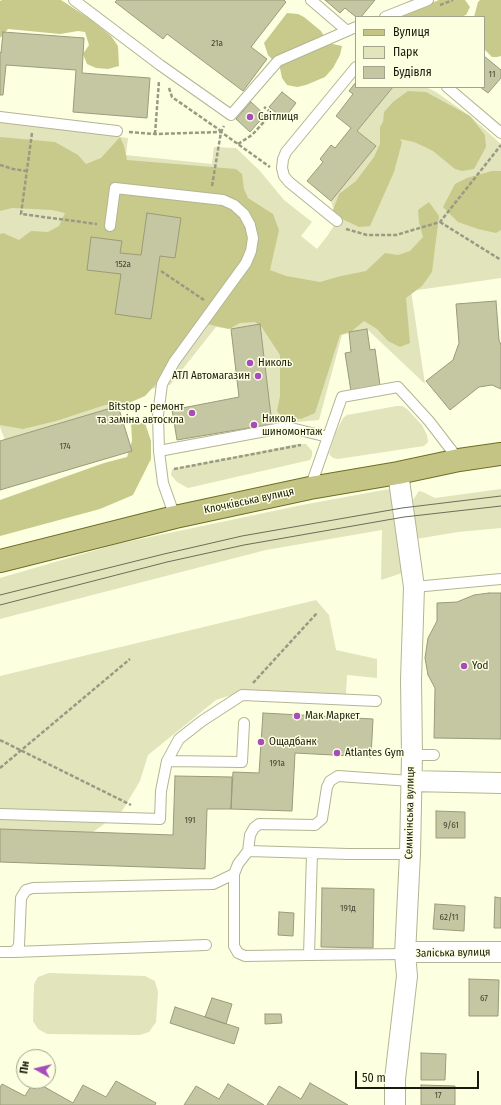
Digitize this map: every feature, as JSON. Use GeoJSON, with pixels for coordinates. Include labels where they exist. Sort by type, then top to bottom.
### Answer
{"type":"FeatureCollection","features":[{"type":"Feature","properties":{"kind":"main road","name":"Клочківська вулиця"},"geometry":{"type":"LineString","coordinates":[[0,561],[175,517],[310,488],[398,473],[459,460],[501,454]]}},
{"type":"Feature","properties":{"kind":"street","name":"Семикінська вулиця"},"geometry":{"type":"LineString","coordinates":[[395,1105],[395,1079],[407,976],[405,954],[410,854],[412,755],[411,680],[414,587],[398,473]]}},
{"type":"Feature","properties":{"kind":"street"},"geometry":{"type":"LineString","coordinates":[[411,781],[501,783]]}},
{"type":"Feature","properties":{"kind":"street","name":"Заліська вулиця"},"geometry":{"type":"LineString","coordinates":[[405,954],[417,952],[501,952]]}},
{"type":"Feature","properties":{"kind":"lane"},"geometry":{"type":"LineString","coordinates":[[74,0],[160,65],[231,115],[278,61],[351,29]]}},
{"type":"Feature","properties":{"kind":"lane"},"geometry":{"type":"LineString","coordinates":[[311,0],[351,29]]}},
{"type":"Feature","properties":{"kind":"lane"},"geometry":{"type":"LineString","coordinates":[[388,16],[428,0]]}},
{"type":"Feature","properties":{"kind":"lane"},"geometry":{"type":"LineString","coordinates":[[336,221],[289,182],[284,176],[282,168],[286,152],[355,68]]}},
{"type":"Feature","properties":{"kind":"lane"},"geometry":{"type":"LineString","coordinates":[[448,88],[501,133]]}},
{"type":"Feature","properties":{"kind":"lane"},"geometry":{"type":"LineString","coordinates":[[0,117],[117,130]]}},
{"type":"Feature","properties":{"kind":"lane"},"geometry":{"type":"LineString","coordinates":[[110,226],[115,188],[223,200],[234,205],[244,214],[250,225],[253,238],[251,251],[246,263],[174,362],[162,384],[158,415],[159,451],[163,483],[175,517]]}},
{"type":"Feature","properties":{"kind":"lane"},"geometry":{"type":"LineString","coordinates":[[310,488],[342,397],[398,387],[430,421],[459,460]]}},
{"type":"Feature","properties":{"kind":"lane"},"geometry":{"type":"LineString","coordinates":[[159,451],[287,427],[327,438]]}},
{"type":"Feature","properties":{"kind":"lane"},"geometry":{"type":"LineString","coordinates":[[414,587],[501,579]]}},
{"type":"Feature","properties":{"kind":"lane"},"geometry":{"type":"LineString","coordinates":[[0,814],[160,819],[161,791],[167,761],[179,739],[202,721],[242,695],[376,701]]}},
{"type":"Feature","properties":{"kind":"lane"},"geometry":{"type":"LineString","coordinates":[[167,761],[242,762],[244,724]]}},
{"type":"Feature","properties":{"kind":"lane"},"geometry":{"type":"LineString","coordinates":[[412,755],[434,755]]}},
{"type":"Feature","properties":{"kind":"lane"},"geometry":{"type":"LineString","coordinates":[[405,954],[245,956],[238,954],[234,946],[234,874],[238,864],[248,851],[250,835],[254,828],[259,824],[315,825],[322,819],[327,787],[330,781],[338,776],[411,781]]}},
{"type":"Feature","properties":{"kind":"lane"},"geometry":{"type":"LineString","coordinates":[[248,851],[410,854]]}},
{"type":"Feature","properties":{"kind":"lane"},"geometry":{"type":"LineString","coordinates":[[309,955],[312,853]]}},
{"type":"Feature","properties":{"kind":"lane"},"geometry":{"type":"LineString","coordinates":[[14,952],[19,946],[21,898],[26,890],[212,884],[234,874]]}},
{"type":"Feature","properties":{"kind":"lane"},"geometry":{"type":"LineString","coordinates":[[0,952],[206,945]]}},
{"type":"Feature","properties":{"kind":"path"},"geometry":{"type":"LineString","coordinates":[[160,65],[172,97],[289,182]]}},
{"type":"Feature","properties":{"kind":"path"},"geometry":{"type":"LineString","coordinates":[[155,134],[160,65]]}},
{"type":"Feature","properties":{"kind":"path"},"geometry":{"type":"LineString","coordinates":[[238,144],[252,135],[272,113],[264,107]]}},
{"type":"Feature","properties":{"kind":"path"},"geometry":{"type":"LineString","coordinates":[[117,130],[155,134],[221,132]]}},
{"type":"Feature","properties":{"kind":"path"},"geometry":{"type":"LineString","coordinates":[[210,198],[221,132]]}},
{"type":"Feature","properties":{"kind":"path"},"geometry":{"type":"LineString","coordinates":[[31,141],[21,214],[110,226]]}},
{"type":"Feature","properties":{"kind":"path"},"geometry":{"type":"LineString","coordinates":[[336,221],[346,230],[367,235],[396,235],[440,222],[501,144]]}},
{"type":"Feature","properties":{"kind":"path"},"geometry":{"type":"LineString","coordinates":[[0,165],[26,171]]}},
{"type":"Feature","properties":{"kind":"path"},"geometry":{"type":"LineString","coordinates":[[440,222],[501,260]]}},
{"type":"Feature","properties":{"kind":"path"},"geometry":{"type":"LineString","coordinates":[[161,271],[214,307]]}},
{"type":"Feature","properties":{"kind":"path"},"geometry":{"type":"LineString","coordinates":[[163,483],[172,469],[327,438]]}},
{"type":"Feature","properties":{"kind":"path"},"geometry":{"type":"LineString","coordinates":[[242,695],[317,613]]}},
{"type":"Feature","properties":{"kind":"path"},"geometry":{"type":"LineString","coordinates":[[0,768],[130,659]]}},
{"type":"Feature","properties":{"kind":"path"},"geometry":{"type":"LineString","coordinates":[[0,740],[132,805]]}},
{"type":"Feature","properties":{"kind":"green space"},"geometry":{"type":"Polygon","coordinates":[[[61,0],[90,19],[111,36],[118,46],[119,66],[108,69],[96,68],[87,64],[83,54],[89,45],[85,32],[78,31],[60,34],[8,29],[0,38],[0,1],[61,0]]]}},
{"type":"Feature","properties":{"kind":"green space"},"geometry":{"type":"Polygon","coordinates":[[[439,0],[465,0],[470,7],[466,15],[463,16],[399,16],[439,0]]]}},
{"type":"Feature","properties":{"kind":"green space"},"geometry":{"type":"Polygon","coordinates":[[[480,0],[501,0],[501,56],[492,57],[485,50],[485,16],[474,16],[478,2],[480,0]]]}},
{"type":"Feature","properties":{"kind":"green space"},"geometry":{"type":"Polygon","coordinates":[[[287,13],[298,14],[304,17],[321,31],[328,43],[342,46],[340,55],[333,68],[325,77],[297,87],[287,85],[282,78],[280,68],[268,55],[264,43],[287,13]]]}},
{"type":"Feature","properties":{"kind":"green space"},"geometry":{"type":"Polygon","coordinates":[[[392,88],[428,88],[470,116],[501,144],[501,278],[411,291],[425,384],[367,329],[342,335],[319,420],[272,424],[260,325],[231,329],[216,327],[170,385],[151,389],[118,406],[5,440],[0,427],[0,122],[128,138],[126,155],[212,164],[214,147],[236,148],[260,171],[284,200],[312,222],[301,236],[317,249],[337,221],[331,201],[376,146],[357,131],[392,88]]]}},
{"type":"Feature","properties":{"kind":"green space"},"geometry":{"type":"Polygon","coordinates":[[[408,91],[426,92],[470,116],[485,135],[486,147],[474,169],[462,171],[455,169],[433,151],[414,142],[400,139],[402,142],[394,172],[370,226],[359,227],[338,217],[333,210],[339,194],[356,181],[374,157],[380,144],[380,127],[383,122],[384,112],[393,102],[408,91]]]}},
{"type":"Feature","properties":{"kind":"green space"},"geometry":{"type":"Polygon","coordinates":[[[0,137],[55,142],[78,155],[86,164],[101,158],[120,137],[124,146],[127,160],[236,169],[242,174],[244,189],[248,198],[273,214],[279,230],[270,270],[286,276],[320,282],[366,271],[385,253],[398,255],[410,251],[423,237],[419,222],[418,210],[429,202],[439,216],[432,272],[422,286],[406,298],[410,343],[400,347],[388,341],[377,329],[364,321],[352,331],[340,335],[315,413],[301,419],[282,417],[277,411],[280,396],[280,355],[261,326],[255,322],[240,323],[229,329],[207,324],[199,333],[176,368],[157,383],[145,396],[129,403],[105,405],[56,421],[23,429],[0,425],[0,234],[3,233],[19,240],[31,231],[48,232],[59,226],[65,213],[52,210],[12,208],[0,211],[0,137]]]}},
{"type":"Feature","properties":{"kind":"green space"},"geometry":{"type":"Polygon","coordinates":[[[492,171],[501,171],[501,230],[496,233],[458,222],[443,207],[455,184],[467,178],[492,171]]]}},
{"type":"Feature","properties":{"kind":"green space"},"geometry":{"type":"Polygon","coordinates":[[[402,406],[407,409],[422,425],[427,435],[428,442],[424,446],[338,459],[333,458],[329,454],[336,432],[343,418],[347,415],[402,406]]]}},
{"type":"Feature","properties":{"kind":"green space"},"geometry":{"type":"Polygon","coordinates":[[[131,422],[145,423],[151,441],[151,459],[133,495],[100,509],[0,536],[0,500],[104,463],[127,457],[132,441],[131,422]]]}},
{"type":"Feature","properties":{"kind":"green space"},"geometry":{"type":"Polygon","coordinates":[[[297,444],[306,444],[312,451],[310,460],[188,488],[177,482],[171,475],[172,469],[297,444]]]}},
{"type":"Feature","properties":{"kind":"green space"},"geometry":{"type":"Polygon","coordinates":[[[400,487],[411,570],[381,580],[382,530],[266,550],[0,619],[0,578],[117,544],[302,505],[400,487]]]}},
{"type":"Feature","properties":{"kind":"green space"},"geometry":{"type":"Polygon","coordinates":[[[501,489],[501,528],[458,532],[416,539],[412,505],[413,500],[419,491],[435,498],[501,489]]]}},
{"type":"Feature","properties":{"kind":"green space"},"geometry":{"type":"Polygon","coordinates":[[[316,600],[329,615],[336,650],[377,659],[377,678],[347,675],[346,694],[241,692],[216,700],[148,755],[140,781],[122,811],[93,832],[0,830],[0,676],[316,600]]]}},
{"type":"Feature","properties":{"kind":"green space"},"geometry":{"type":"Polygon","coordinates":[[[49,973],[145,976],[155,981],[158,992],[156,1022],[149,1032],[140,1035],[47,1034],[38,1029],[33,1021],[34,984],[38,977],[49,973]]]}},
{"type":"Feature","properties":{"kind":"building"},"geometry":{"type":"Polygon","coordinates":[[[117,0],[284,0],[286,2],[251,47],[267,59],[243,91],[167,34],[163,39],[115,2],[117,0]]]}},
{"type":"Feature","properties":{"kind":"building"},"geometry":{"type":"Polygon","coordinates":[[[325,0],[375,0],[362,16],[355,16],[345,8],[340,13],[325,0]]]}},
{"type":"Feature","properties":{"kind":"building"},"geometry":{"type":"Polygon","coordinates":[[[3,32],[84,38],[82,73],[150,78],[147,118],[73,112],[76,70],[6,65],[3,95],[0,95],[0,52],[1,53],[3,32]]]}},
{"type":"Feature","properties":{"kind":"building"},"geometry":{"type":"Polygon","coordinates":[[[485,57],[501,70],[501,78],[488,93],[481,88],[485,88],[485,57]]]}},
{"type":"Feature","properties":{"kind":"building"},"geometry":{"type":"Polygon","coordinates":[[[355,83],[355,88],[392,88],[357,131],[376,146],[331,201],[307,181],[323,162],[320,159],[331,145],[335,148],[351,128],[336,116],[353,94],[349,91],[355,83]]]}},
{"type":"Feature","properties":{"kind":"building"},"geometry":{"type":"Polygon","coordinates":[[[282,92],[296,103],[284,119],[269,107],[282,92]]]}},
{"type":"Feature","properties":{"kind":"building","name":"Світлиця"},"geometry":{"type":"Polygon","coordinates":[[[251,102],[265,115],[250,132],[236,119],[251,102]]]}},
{"type":"Feature","properties":{"kind":"building"},"geometry":{"type":"Polygon","coordinates":[[[147,213],[181,218],[175,258],[160,256],[151,319],[115,314],[121,274],[87,270],[91,237],[122,241],[120,253],[141,255],[147,213]]]}},
{"type":"Feature","properties":{"kind":"building"},"geometry":{"type":"Polygon","coordinates":[[[496,301],[499,340],[501,345],[501,389],[492,385],[479,387],[450,410],[426,381],[453,360],[459,343],[456,304],[496,301]]]}},
{"type":"Feature","properties":{"kind":"building","name":"Николь"},"geometry":{"type":"Polygon","coordinates":[[[260,324],[272,424],[177,440],[172,410],[239,397],[231,329],[260,324]]]}},
{"type":"Feature","properties":{"kind":"building"},"geometry":{"type":"Polygon","coordinates":[[[367,329],[370,350],[375,349],[381,393],[352,398],[345,353],[351,352],[349,332],[367,329]]]}},
{"type":"Feature","properties":{"kind":"building"},"geometry":{"type":"Polygon","coordinates":[[[118,406],[132,451],[0,490],[0,441],[118,406]]]}},
{"type":"Feature","properties":{"kind":"building","name":"Yod"},"geometry":{"type":"Polygon","coordinates":[[[501,593],[501,739],[434,738],[435,688],[428,675],[425,658],[428,638],[437,621],[437,603],[457,602],[474,595],[501,593]]]}},
{"type":"Feature","properties":{"kind":"building"},"geometry":{"type":"Polygon","coordinates":[[[263,713],[373,719],[371,757],[295,753],[292,811],[231,809],[233,772],[259,773],[263,713]]]}},
{"type":"Feature","properties":{"kind":"building"},"geometry":{"type":"Polygon","coordinates":[[[175,776],[232,777],[231,809],[207,809],[205,869],[0,862],[0,829],[173,835],[175,776]]]}},
{"type":"Feature","properties":{"kind":"building"},"geometry":{"type":"Polygon","coordinates":[[[436,811],[465,812],[465,838],[436,838],[436,811]]]}},
{"type":"Feature","properties":{"kind":"building"},"geometry":{"type":"Polygon","coordinates":[[[322,888],[374,889],[373,948],[321,947],[322,888]]]}},
{"type":"Feature","properties":{"kind":"building"},"geometry":{"type":"Polygon","coordinates":[[[495,897],[501,898],[501,928],[494,928],[495,897]]]}},
{"type":"Feature","properties":{"kind":"building"},"geometry":{"type":"Polygon","coordinates":[[[435,904],[465,906],[464,931],[433,929],[435,904]]]}},
{"type":"Feature","properties":{"kind":"building"},"geometry":{"type":"Polygon","coordinates":[[[279,912],[294,913],[293,936],[278,935],[279,912]]]}},
{"type":"Feature","properties":{"kind":"building"},"geometry":{"type":"Polygon","coordinates":[[[469,979],[499,980],[498,1016],[469,1016],[469,979]]]}},
{"type":"Feature","properties":{"kind":"building"},"geometry":{"type":"Polygon","coordinates":[[[212,998],[232,1004],[226,1024],[205,1017],[212,998]]]}},
{"type":"Feature","properties":{"kind":"building"},"geometry":{"type":"Polygon","coordinates":[[[175,1007],[239,1028],[234,1044],[170,1023],[175,1007]]]}},
{"type":"Feature","properties":{"kind":"building"},"geometry":{"type":"Polygon","coordinates":[[[265,1014],[281,1014],[282,1023],[265,1024],[265,1014]]]}},
{"type":"Feature","properties":{"kind":"building"},"geometry":{"type":"Polygon","coordinates":[[[421,1053],[446,1054],[445,1080],[421,1080],[421,1053]]]}},
{"type":"Feature","properties":{"kind":"building"},"geometry":{"type":"Polygon","coordinates":[[[116,1081],[156,1103],[155,1105],[0,1105],[0,1087],[2,1084],[25,1096],[29,1089],[48,1089],[73,1103],[83,1085],[106,1097],[116,1081]]]}},
{"type":"Feature","properties":{"kind":"building"},"geometry":{"type":"Polygon","coordinates":[[[310,1083],[348,1105],[267,1105],[279,1086],[301,1099],[310,1083]]]}},
{"type":"Feature","properties":{"kind":"building"},"geometry":{"type":"Polygon","coordinates":[[[228,1084],[264,1105],[184,1105],[196,1086],[219,1099],[228,1084]]]}},
{"type":"Feature","properties":{"kind":"building"},"geometry":{"type":"Polygon","coordinates":[[[421,1085],[455,1086],[455,1105],[421,1105],[421,1085]]]}},
{"type":"Feature","properties":{"kind":"tram line"},"geometry":{"type":"LineString","coordinates":[[0,595],[242,536],[402,508],[501,496]]}},
{"type":"Feature","properties":{"kind":"tram line"},"geometry":{"type":"LineString","coordinates":[[0,605],[167,562],[244,545],[404,517],[501,506]]}},
{"type":"Feature","properties":{"kind":"place","name":"Світлиця"},"geometry":{"type":"Point","coordinates":[250,117]}},
{"type":"Feature","properties":{"kind":"place","name":"Николь"},"geometry":{"type":"Point","coordinates":[250,363]}},
{"type":"Feature","properties":{"kind":"place","name":"АТЛ Автомагазин"},"geometry":{"type":"Point","coordinates":[258,376]}},
{"type":"Feature","properties":{"kind":"place","name":"Bitstop - ремонт та заміна автоскла"},"geometry":{"type":"Point","coordinates":[192,413]}},
{"type":"Feature","properties":{"kind":"place","name":"Николь шиномонтаж"},"geometry":{"type":"Point","coordinates":[254,425]}},
{"type":"Feature","properties":{"kind":"place","name":"Yod"},"geometry":{"type":"Point","coordinates":[464,666]}},
{"type":"Feature","properties":{"kind":"place","name":"Мак Маркет"},"geometry":{"type":"Point","coordinates":[297,716]}},
{"type":"Feature","properties":{"kind":"place","name":"Ощадбанк"},"geometry":{"type":"Point","coordinates":[261,742]}},
{"type":"Feature","properties":{"kind":"place","name":"Atlantes Gym"},"geometry":{"type":"Point","coordinates":[337,753]}}]}
